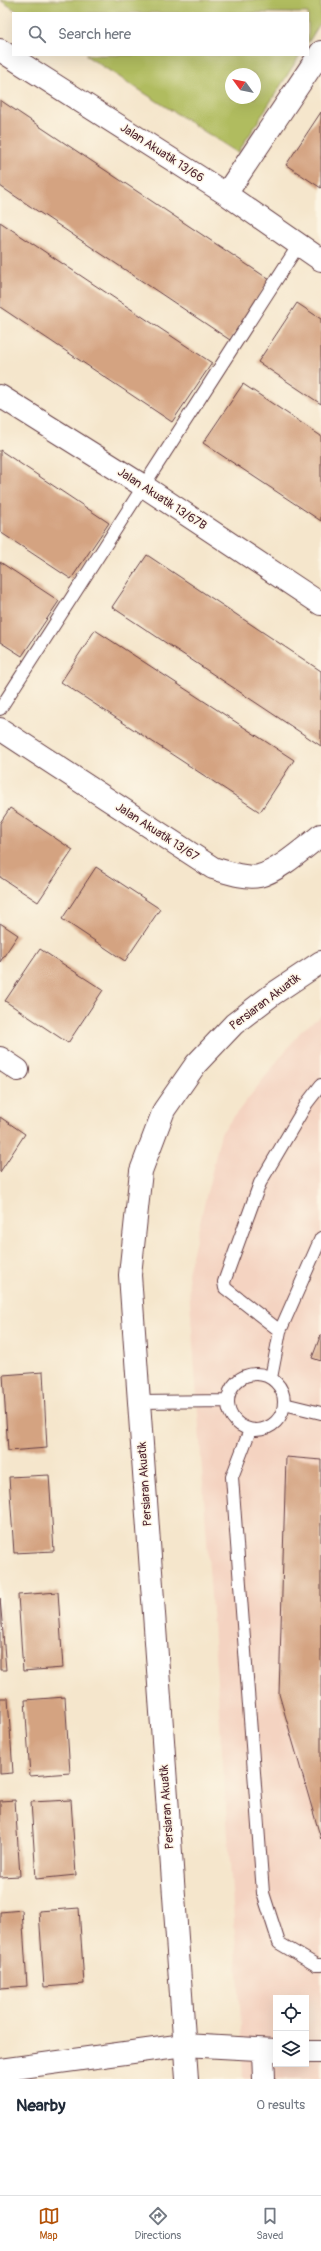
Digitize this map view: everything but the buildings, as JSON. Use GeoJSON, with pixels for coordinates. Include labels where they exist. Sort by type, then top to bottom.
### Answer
{"type":"FeatureCollection","features":[{"type":"Feature","properties":{"kind":"street","name":"Jalan Akuatik 13/66"},"geometry":{"type":"LineString","coordinates":[[0,50],[226,194],[298,246],[321,260]]}},
{"type":"Feature","properties":{"kind":"street"},"geometry":{"type":"LineString","coordinates":[[226,194],[321,52]]}},
{"type":"Feature","properties":{"kind":"street","name":"Jalan Akuatik 13/67B"},"geometry":{"type":"LineString","coordinates":[[0,396],[145,487],[321,604]]}},
{"type":"Feature","properties":{"kind":"street","name":"Jalan Akuatik 13/67"},"geometry":{"type":"LineString","coordinates":[[0,730],[214,868],[237,875],[259,876],[279,866],[321,835]]}},
{"type":"Feature","properties":{"kind":"street","name":"Persiaran Akuatik"},"geometry":{"type":"LineString","coordinates":[[187,2079],[130,1276],[141,1171],[164,1110],[196,1064],[234,1024],[273,994],[321,962]]}},
{"type":"Feature","properties":{"kind":"street"},"geometry":{"type":"LineString","coordinates":[[0,1058],[18,1070]]}},
{"type":"Feature","properties":{"kind":"street"},"geometry":{"type":"LineString","coordinates":[[0,2070],[184,2045],[270,2050],[264,2079]]}},
{"type":"Feature","properties":{"kind":"street"},"geometry":{"type":"LineString","coordinates":[[309,2052],[321,2052]]}},
{"type":"Feature","properties":{"kind":"lane"},"geometry":{"type":"LineString","coordinates":[[0,709],[145,487],[298,246]]}},
{"type":"Feature","properties":{"kind":"lane"},"geometry":{"type":"LineString","coordinates":[[280,1331],[225,1288],[224,1282],[260,1183],[307,1103],[321,1085]]}},
{"type":"Feature","properties":{"kind":"lane"},"geometry":{"type":"LineString","coordinates":[[271,1378],[280,1331],[321,1238]]}},
{"type":"Feature","properties":{"kind":"lane"},"geometry":{"type":"LineString","coordinates":[[252,1374],[271,1378],[281,1389],[284,1404],[282,1414],[277,1422],[260,1430],[250,1430],[241,1426],[234,1419],[230,1411],[228,1401],[230,1392],[236,1383],[243,1377],[252,1374]]}},
{"type":"Feature","properties":{"kind":"lane"},"geometry":{"type":"LineString","coordinates":[[140,1402],[228,1401]]}},
{"type":"Feature","properties":{"kind":"lane"},"geometry":{"type":"LineString","coordinates":[[284,1404],[321,1413]]}},
{"type":"Feature","properties":{"kind":"lane"},"geometry":{"type":"LineString","coordinates":[[250,1430],[232,1477],[263,1893],[279,1942],[316,1965],[321,1965]]}},
{"type":"Feature","properties":{"kind":"shaded area"},"geometry":{"type":"Polygon","coordinates":[[[321,1016],[321,2079],[243,2079],[240,2005],[188,1273],[221,1133],[301,1031],[321,1016]]]}},
{"type":"Feature","properties":{"kind":"green space"},"geometry":{"type":"Polygon","coordinates":[[[0,0],[321,0],[321,22],[309,41],[309,12],[18,12],[0,0]]]}},
{"type":"Feature","properties":{"kind":"green space"},"geometry":{"type":"Polygon","coordinates":[[[87,56],[299,56],[238,153],[87,56]]]}}]}
